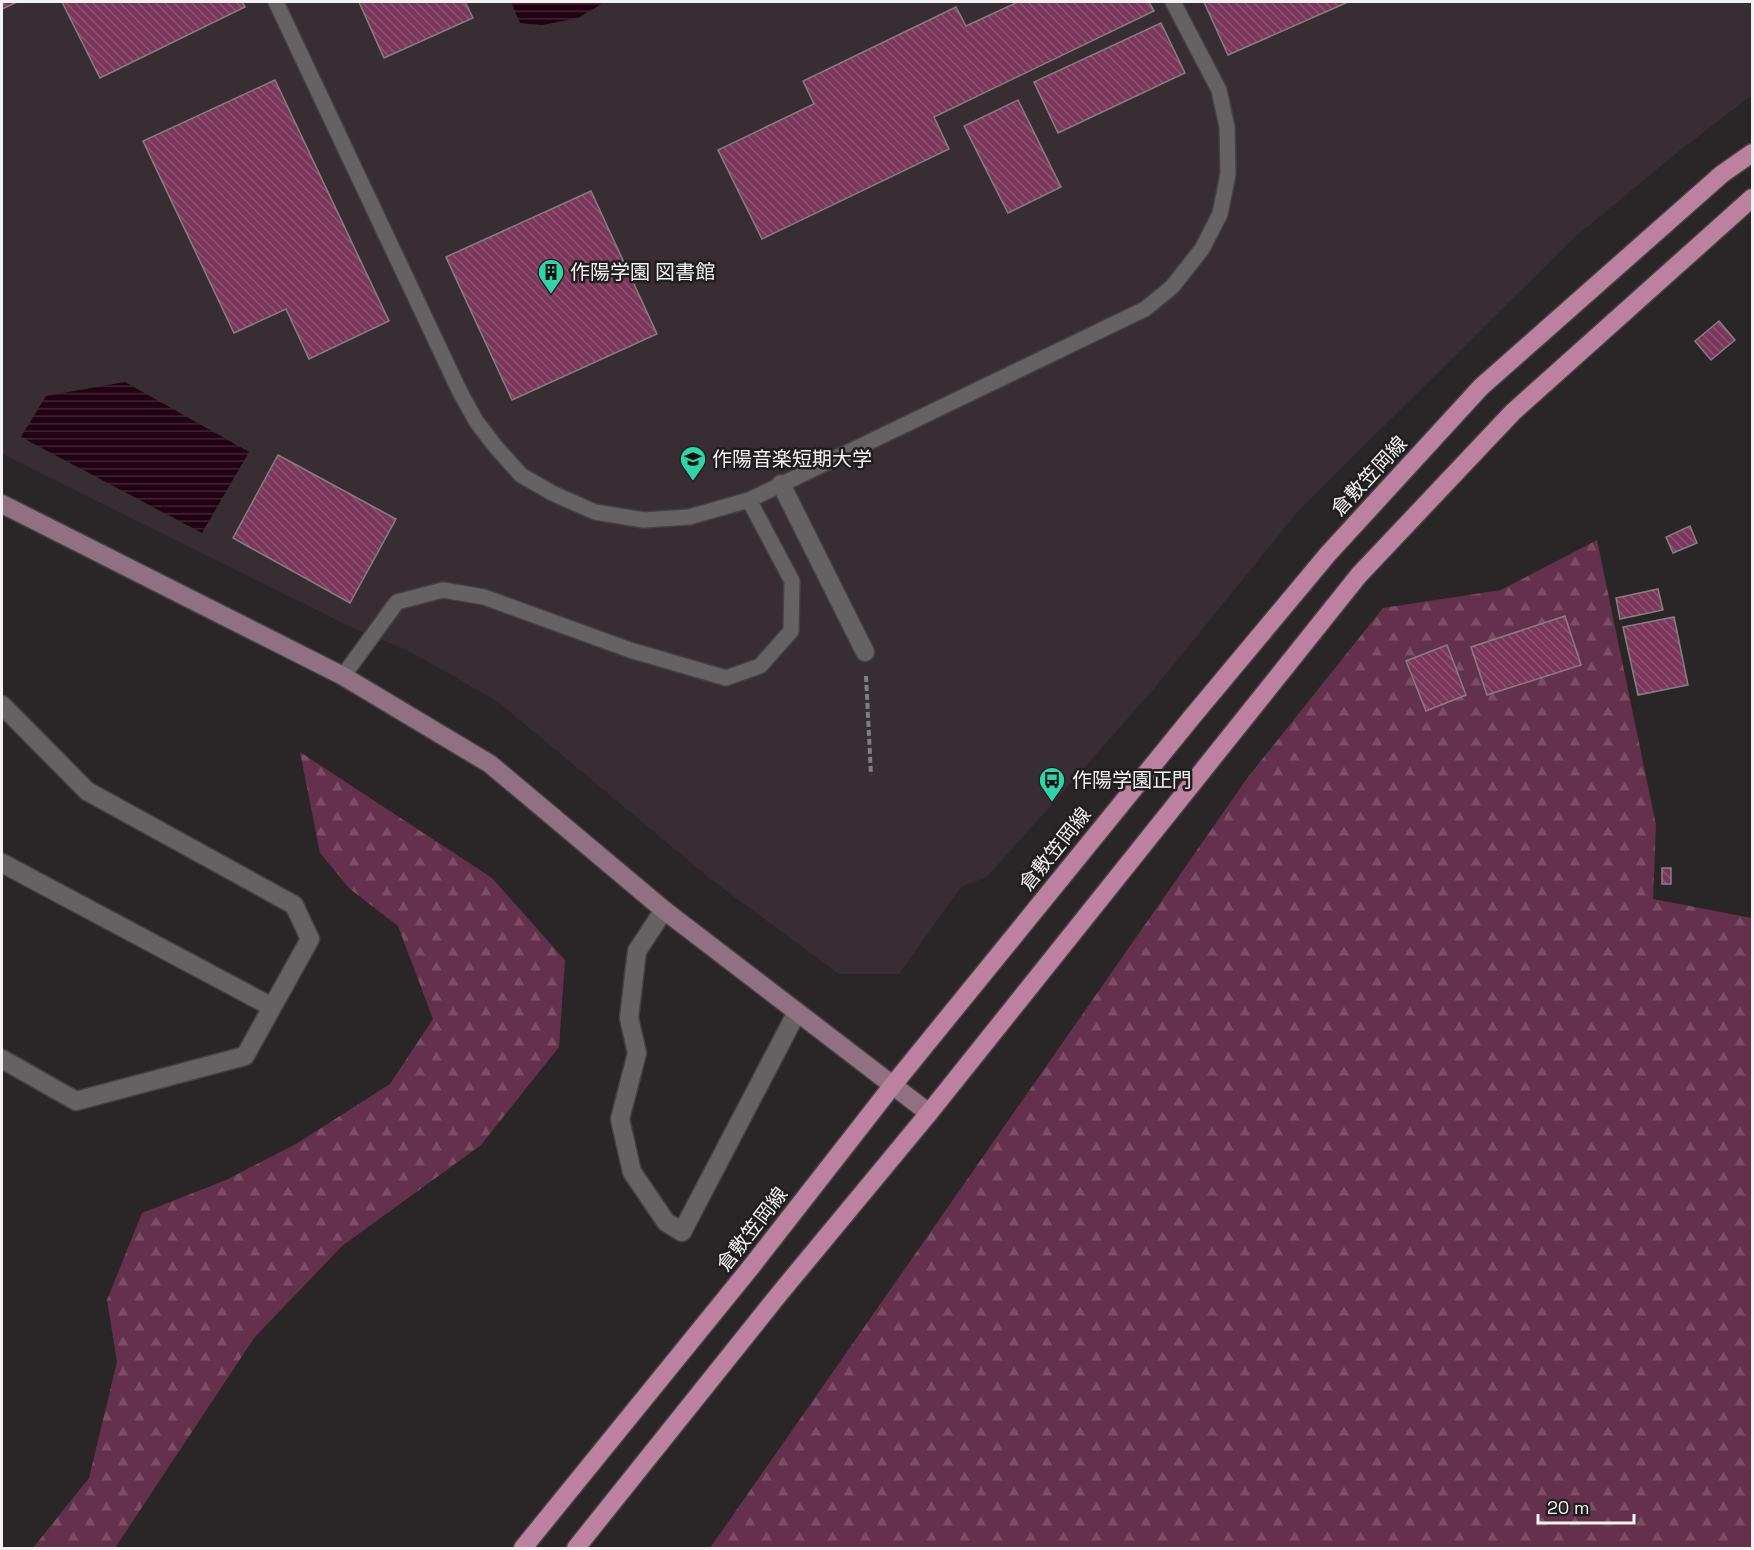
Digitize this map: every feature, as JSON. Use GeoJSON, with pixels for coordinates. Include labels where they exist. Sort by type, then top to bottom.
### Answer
{"type":"FeatureCollection","features":[{"type":"Feature","properties":{"kind":"main road","name":"倉敷笠岡線"},"geometry":{"type":"LineString","coordinates":[[523,1548],[751,1267],[893,1085],[1328,554],[1490,379],[1722,174],[1752,153]]}},
{"type":"Feature","properties":{"kind":"main road"},"geometry":{"type":"LineString","coordinates":[[576,1548],[780,1293],[929,1113],[1359,575],[1513,412],[1752,198]]}},
{"type":"Feature","properties":{"kind":"street"},"geometry":{"type":"LineString","coordinates":[[781,484],[865,652]]}},
{"type":"Feature","properties":{"kind":"street"},"geometry":{"type":"LineString","coordinates":[[2,504],[343,676],[490,764],[664,910],[929,1113]]}},
{"type":"Feature","properties":{"kind":"street"},"geometry":{"type":"LineString","coordinates":[[2,705],[87,791],[294,905],[310,939],[245,1056],[76,1101],[2,1059]]}},
{"type":"Feature","properties":{"kind":"street"},"geometry":{"type":"LineString","coordinates":[[2,863],[272,1007]]}},
{"type":"Feature","properties":{"kind":"street"},"geometry":{"type":"LineString","coordinates":[[664,910],[637,951],[629,1018],[637,1053],[620,1119],[632,1172],[666,1222],[682,1232],[797,1012]]}},
{"type":"Feature","properties":{"kind":"lane"},"geometry":{"type":"LineString","coordinates":[[276,2],[460,392],[476,421],[521,475],[552,493],[595,512],[644,520],[689,517],[749,500],[1145,309],[1172,287],[1202,249],[1220,214],[1228,174],[1227,127],[1219,90],[1173,2]]}},
{"type":"Feature","properties":{"kind":"lane"},"geometry":{"type":"LineString","coordinates":[[343,676],[396,602],[443,590],[483,597],[630,650],[726,678],[760,666],[791,631],[792,581],[749,500]]}},
{"type":"Feature","properties":{"kind":"path"},"geometry":{"type":"LineString","coordinates":[[865,652],[871,775]]}},
{"type":"Feature","properties":{"kind":"shaded area","name":"作陽音楽短期大学"},"geometry":{"type":"Polygon","coordinates":[[[2,2],[1752,2],[1752,95],[1674,155],[1575,237],[1299,510],[1153,690],[987,877],[961,887],[899,974],[839,974],[713,881],[497,701],[407,650],[351,627],[2,454],[2,2]]]}},
{"type":"Feature","properties":{"kind":"shaded area"},"geometry":{"type":"Polygon","coordinates":[[[511,2],[605,2],[578,18],[542,25],[520,23],[511,2]]]}},
{"type":"Feature","properties":{"kind":"shaded area"},"geometry":{"type":"Polygon","coordinates":[[[125,382],[249,452],[202,533],[21,437],[46,396],[125,382]]]}},
{"type":"Feature","properties":{"kind":"green space"},"geometry":{"type":"Polygon","coordinates":[[[1597,540],[1656,825],[1653,899],[1752,918],[1752,1548],[710,1548],[1248,777],[1383,608],[1501,590],[1597,540]]]}},
{"type":"Feature","properties":{"kind":"green space"},"geometry":{"type":"Polygon","coordinates":[[[300,752],[492,878],[565,960],[559,1047],[481,1145],[342,1246],[254,1338],[115,1548],[33,1548],[89,1478],[117,1362],[107,1300],[142,1213],[226,1180],[296,1144],[390,1084],[433,1019],[398,926],[350,889],[320,853],[300,752]]]}},
{"type":"Feature","properties":{"kind":"building"},"geometry":{"type":"Polygon","coordinates":[[[2,2],[17,2],[2,9],[2,2]]]}},
{"type":"Feature","properties":{"kind":"building"},"geometry":{"type":"Polygon","coordinates":[[[62,2],[242,2],[245,7],[100,78],[62,2]]]}},
{"type":"Feature","properties":{"kind":"building"},"geometry":{"type":"Polygon","coordinates":[[[359,2],[465,2],[473,18],[384,58],[359,2]]]}},
{"type":"Feature","properties":{"kind":"building"},"geometry":{"type":"Polygon","coordinates":[[[1018,2],[1149,2],[1154,11],[934,117],[949,149],[762,239],[718,150],[814,104],[803,81],[956,7],[966,26],[1018,2]]]}},
{"type":"Feature","properties":{"kind":"building"},"geometry":{"type":"Polygon","coordinates":[[[1204,2],[1348,2],[1228,55],[1204,2]]]}},
{"type":"Feature","properties":{"kind":"building"},"geometry":{"type":"Polygon","coordinates":[[[1161,23],[1185,73],[1058,133],[1034,82],[1161,23]]]}},
{"type":"Feature","properties":{"kind":"building"},"geometry":{"type":"Polygon","coordinates":[[[275,80],[389,321],[309,359],[286,309],[234,333],[143,141],[275,80]]]}},
{"type":"Feature","properties":{"kind":"building"},"geometry":{"type":"Polygon","coordinates":[[[1018,100],[1061,187],[1008,213],[964,126],[1018,100]]]}},
{"type":"Feature","properties":{"kind":"building","name":"作陽学園 図書館"},"geometry":{"type":"Polygon","coordinates":[[[591,191],[657,334],[512,400],[446,257],[591,191]]]}},
{"type":"Feature","properties":{"kind":"building"},"geometry":{"type":"Polygon","coordinates":[[[1719,321],[1735,340],[1711,360],[1695,341],[1719,321]]]}},
{"type":"Feature","properties":{"kind":"building"},"geometry":{"type":"Polygon","coordinates":[[[278,455],[396,519],[350,603],[233,538],[278,455]]]}},
{"type":"Feature","properties":{"kind":"building"},"geometry":{"type":"Polygon","coordinates":[[[1690,526],[1697,543],[1673,553],[1666,537],[1690,526]]]}},
{"type":"Feature","properties":{"kind":"building"},"geometry":{"type":"Polygon","coordinates":[[[1658,589],[1663,610],[1620,619],[1616,598],[1658,589]]]}},
{"type":"Feature","properties":{"kind":"building"},"geometry":{"type":"Polygon","coordinates":[[[1565,616],[1581,665],[1487,695],[1471,647],[1565,616]]]}},
{"type":"Feature","properties":{"kind":"building"},"geometry":{"type":"Polygon","coordinates":[[[1674,617],[1688,685],[1638,695],[1623,627],[1674,617]]]}},
{"type":"Feature","properties":{"kind":"building"},"geometry":{"type":"Polygon","coordinates":[[[1447,645],[1466,695],[1426,711],[1406,661],[1447,645]]]}},
{"type":"Feature","properties":{"kind":"building"},"geometry":{"type":"Polygon","coordinates":[[[1662,868],[1671,868],[1671,884],[1662,884],[1662,868]]]}},
{"type":"Feature","properties":{"kind":"place","name":"作陽学園 図書館"},"geometry":{"type":"Point","coordinates":[551,295]}},
{"type":"Feature","properties":{"kind":"place","name":"作陽音楽短期大学"},"geometry":{"type":"Point","coordinates":[693,482]}},
{"type":"Feature","properties":{"kind":"place","name":"作陽学園正門"},"geometry":{"type":"Point","coordinates":[1052,803]}}]}
